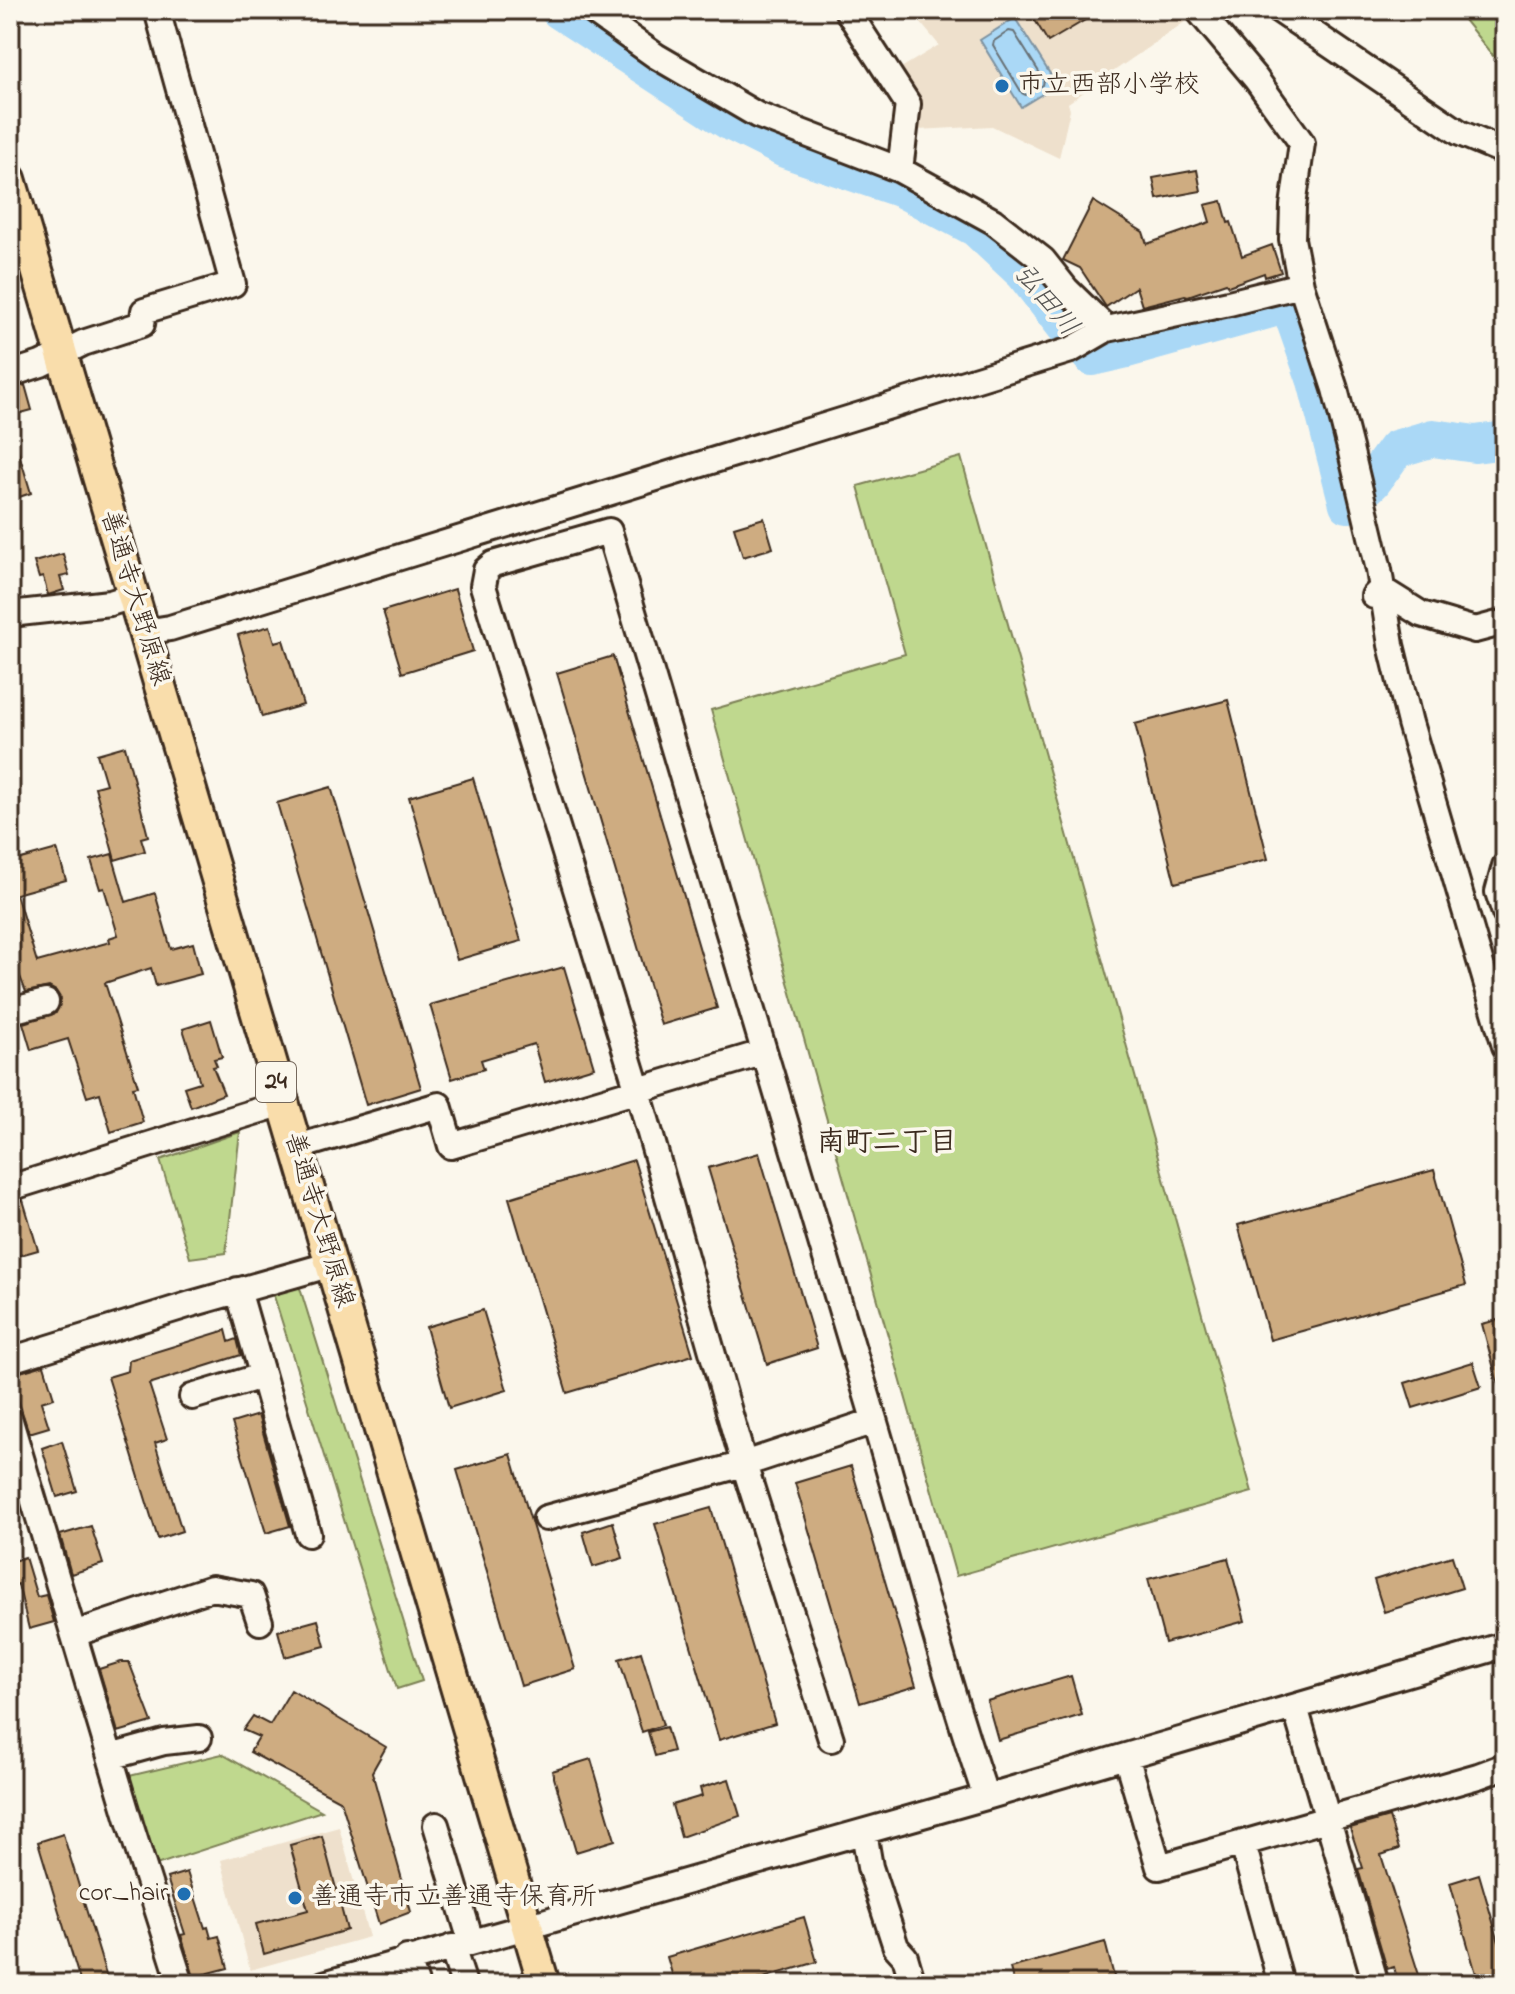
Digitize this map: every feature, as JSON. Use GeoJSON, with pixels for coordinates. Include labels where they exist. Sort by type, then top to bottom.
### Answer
{"type":"FeatureCollection","features":[{"type":"Feature","properties":{"kind":"main road","name":"善通寺大野原線"},"geometry":{"type":"LineString","coordinates":[[10,179],[544,1984]]}},
{"type":"Feature","properties":{"kind":"street"},"geometry":{"type":"LineString","coordinates":[[10,374],[41,364],[83,343],[142,324],[144,311],[233,284],[157,10]]}},
{"type":"Feature","properties":{"kind":"street"},"geometry":{"type":"LineString","coordinates":[[591,10],[656,56],[757,115],[900,170],[993,221],[1043,260],[1102,332]]}},
{"type":"Feature","properties":{"kind":"street"},"geometry":{"type":"LineString","coordinates":[[847,10],[908,104],[900,170]]}},
{"type":"Feature","properties":{"kind":"street"},"geometry":{"type":"LineString","coordinates":[[1198,10],[1256,79],[1302,143],[1293,206],[1292,239],[1301,285],[1335,389],[1374,596],[1391,645],[1410,723],[1505,1046]]}},
{"type":"Feature","properties":{"kind":"street"},"geometry":{"type":"LineString","coordinates":[[1279,10],[1460,133],[1505,152]]}},
{"type":"Feature","properties":{"kind":"street"},"geometry":{"type":"LineString","coordinates":[[145,632],[185,623],[1071,350],[1102,332],[1301,285]]}},
{"type":"Feature","properties":{"kind":"street"},"geometry":{"type":"LineString","coordinates":[[831,1739],[744,1464],[638,1091],[483,586],[486,570],[493,564],[609,531],[963,1730],[986,1797]]}},
{"type":"Feature","properties":{"kind":"street"},"geometry":{"type":"LineString","coordinates":[[10,614],[110,603],[133,596]]}},
{"type":"Feature","properties":{"kind":"street"},"geometry":{"type":"LineString","coordinates":[[1374,596],[1475,630],[1505,622]]}},
{"type":"Feature","properties":{"kind":"street"},"geometry":{"type":"LineString","coordinates":[[1505,866],[1498,892],[1505,913]]}},
{"type":"Feature","properties":{"kind":"street"},"geometry":{"type":"LineString","coordinates":[[10,1011],[46,1002]]}},
{"type":"Feature","properties":{"kind":"street"},"geometry":{"type":"LineString","coordinates":[[298,1147],[439,1105],[451,1146],[762,1053]]}},
{"type":"Feature","properties":{"kind":"street"},"geometry":{"type":"LineString","coordinates":[[10,1188],[283,1103]]}},
{"type":"Feature","properties":{"kind":"street"},"geometry":{"type":"LineString","coordinates":[[10,1360],[332,1264]]}},
{"type":"Feature","properties":{"kind":"street"},"geometry":{"type":"LineString","coordinates":[[238,1290],[308,1534]]}},
{"type":"Feature","properties":{"kind":"street"},"geometry":{"type":"LineString","coordinates":[[192,1397],[262,1376]]}},
{"type":"Feature","properties":{"kind":"street"},"geometry":{"type":"LineString","coordinates":[[10,1421],[181,1984]]}},
{"type":"Feature","properties":{"kind":"street"},"geometry":{"type":"LineString","coordinates":[[546,1518],[744,1464],[874,1421]]}},
{"type":"Feature","properties":{"kind":"street"},"geometry":{"type":"LineString","coordinates":[[74,1634],[212,1588],[251,1595],[260,1622]]}},
{"type":"Feature","properties":{"kind":"street"},"geometry":{"type":"LineString","coordinates":[[324,1984],[407,1958],[527,1928],[986,1797],[1505,1645]]}},
{"type":"Feature","properties":{"kind":"street"},"geometry":{"type":"LineString","coordinates":[[1295,1707],[1370,1982]]}},
{"type":"Feature","properties":{"kind":"street"},"geometry":{"type":"LineString","coordinates":[[110,1757],[164,1742],[199,1738]]}},
{"type":"Feature","properties":{"kind":"street"},"geometry":{"type":"LineString","coordinates":[[1126,1756],[1159,1867],[1505,1766]]}},
{"type":"Feature","properties":{"kind":"street"},"geometry":{"type":"LineString","coordinates":[[436,1825],[461,1944],[464,1984]]}},
{"type":"Feature","properties":{"kind":"street"},"geometry":{"type":"LineString","coordinates":[[864,1832],[870,1867],[896,1947],[905,1957],[913,1984]]}},
{"type":"Feature","properties":{"kind":"street"},"geometry":{"type":"LineString","coordinates":[[1243,1844],[1281,1984]]}},
{"type":"Feature","properties":{"kind":"street"},"geometry":{"type":"LineString","coordinates":[[407,1958],[416,1984]]}},
{"type":"Feature","properties":{"kind":"shaded area","name":"市立西部小学校"},"geometry":{"type":"Polygon","coordinates":[[[910,10],[1183,10],[1189,19],[1068,103],[1070,110],[1059,158],[992,126],[918,130],[923,105],[901,68],[939,45],[910,10]]]}},
{"type":"Feature","properties":{"kind":"shaded area","name":"善通寺市立善通寺保育所"},"geometry":{"type":"Polygon","coordinates":[[[339,1827],[369,1937],[250,1970],[221,1860],[339,1827]]]}},
{"type":"Feature","properties":{"kind":"green space"},"geometry":{"type":"Polygon","coordinates":[[[1456,10],[1505,10],[1505,71],[1456,10]]]}},
{"type":"Feature","properties":{"kind":"green space"},"geometry":{"type":"Polygon","coordinates":[[[961,457],[1252,1492],[956,1576],[711,710],[905,654],[858,486],[961,457]]]}},
{"type":"Feature","properties":{"kind":"green space"},"geometry":{"type":"Polygon","coordinates":[[[240,1132],[226,1253],[190,1258],[160,1160],[240,1132]]]}},
{"type":"Feature","properties":{"kind":"green space"},"geometry":{"type":"Polygon","coordinates":[[[299,1285],[422,1681],[397,1689],[273,1293],[299,1285]]]}},
{"type":"Feature","properties":{"kind":"green space"},"geometry":{"type":"Polygon","coordinates":[[[222,1754],[322,1811],[150,1867],[125,1777],[222,1754]]]}},
{"type":"Feature","properties":{"kind":"water"},"geometry":{"type":"Polygon","coordinates":[[[1015,18],[1057,85],[1021,107],[980,40],[1015,18]]]}},
{"type":"Feature","properties":{"kind":"building"},"geometry":{"type":"Polygon","coordinates":[[[1029,10],[1102,10],[1048,42],[1029,10]]]}},
{"type":"Feature","properties":{"kind":"building"},"geometry":{"type":"Polygon","coordinates":[[[1197,170],[1201,191],[1157,199],[1153,178],[1197,170]]]}},
{"type":"Feature","properties":{"kind":"building"},"geometry":{"type":"Polygon","coordinates":[[[1093,201],[1143,232],[1147,244],[1210,222],[1205,205],[1222,201],[1242,256],[1272,245],[1281,272],[1265,277],[1264,273],[1228,286],[1226,283],[1188,296],[1142,306],[1136,287],[1106,307],[1080,268],[1063,260],[1093,201]]]}},
{"type":"Feature","properties":{"kind":"building"},"geometry":{"type":"Polygon","coordinates":[[[25,385],[32,410],[10,416],[10,389],[25,385]]]}},
{"type":"Feature","properties":{"kind":"building"},"geometry":{"type":"Polygon","coordinates":[[[10,437],[14,437],[31,493],[10,500],[10,437]]]}},
{"type":"Feature","properties":{"kind":"building"},"geometry":{"type":"Polygon","coordinates":[[[764,518],[773,548],[743,557],[734,527],[764,518]]]}},
{"type":"Feature","properties":{"kind":"building"},"geometry":{"type":"Polygon","coordinates":[[[63,554],[69,575],[60,577],[64,590],[48,595],[43,577],[39,578],[34,562],[63,554]]]}},
{"type":"Feature","properties":{"kind":"building"},"geometry":{"type":"Polygon","coordinates":[[[455,589],[473,651],[402,673],[383,611],[455,589]]]}},
{"type":"Feature","properties":{"kind":"building"},"geometry":{"type":"Polygon","coordinates":[[[270,626],[275,642],[283,640],[303,705],[262,717],[238,635],[270,626]]]}},
{"type":"Feature","properties":{"kind":"building"},"geometry":{"type":"Polygon","coordinates":[[[613,656],[717,1008],[661,1025],[557,673],[613,656]]]}},
{"type":"Feature","properties":{"kind":"building"},"geometry":{"type":"Polygon","coordinates":[[[1228,700],[1268,859],[1175,883],[1135,724],[1228,700]]]}},
{"type":"Feature","properties":{"kind":"building"},"geometry":{"type":"Polygon","coordinates":[[[125,746],[148,836],[141,838],[145,851],[115,860],[95,787],[106,784],[97,754],[125,746]]]}},
{"type":"Feature","properties":{"kind":"building"},"geometry":{"type":"Polygon","coordinates":[[[473,778],[521,941],[457,960],[409,797],[473,778]]]}},
{"type":"Feature","properties":{"kind":"building"},"geometry":{"type":"Polygon","coordinates":[[[331,787],[421,1088],[366,1105],[277,803],[331,787]]]}},
{"type":"Feature","properties":{"kind":"building"},"geometry":{"type":"Polygon","coordinates":[[[57,849],[66,880],[16,894],[37,962],[110,942],[109,938],[118,935],[104,888],[100,889],[91,860],[112,854],[126,902],[155,893],[171,949],[193,943],[201,974],[156,986],[151,968],[105,983],[138,1086],[133,1087],[143,1122],[111,1132],[100,1093],[87,1097],[68,1039],[31,1050],[23,1023],[56,1013],[61,999],[49,987],[26,992],[16,966],[10,947],[10,862],[57,849]]]}},
{"type":"Feature","properties":{"kind":"building"},"geometry":{"type":"Polygon","coordinates":[[[564,967],[594,1067],[545,1082],[534,1044],[481,1060],[484,1069],[452,1079],[430,1005],[564,967]]]}},
{"type":"Feature","properties":{"kind":"building"},"geometry":{"type":"Polygon","coordinates":[[[211,1020],[222,1057],[214,1059],[217,1066],[213,1067],[224,1094],[191,1107],[184,1087],[200,1082],[183,1029],[211,1020]]]}},
{"type":"Feature","properties":{"kind":"building"},"geometry":{"type":"Polygon","coordinates":[[[759,1153],[817,1348],[767,1364],[708,1168],[759,1153]]]}},
{"type":"Feature","properties":{"kind":"building"},"geometry":{"type":"Polygon","coordinates":[[[634,1160],[693,1355],[567,1393],[509,1198],[634,1160]]]}},
{"type":"Feature","properties":{"kind":"building"},"geometry":{"type":"Polygon","coordinates":[[[1434,1170],[1466,1285],[1270,1340],[1238,1225],[1434,1170]]]}},
{"type":"Feature","properties":{"kind":"building"},"geometry":{"type":"Polygon","coordinates":[[[23,1200],[38,1250],[10,1258],[10,1203],[23,1200]]]}},
{"type":"Feature","properties":{"kind":"building"},"geometry":{"type":"Polygon","coordinates":[[[483,1310],[507,1390],[449,1408],[426,1327],[483,1310]]]}},
{"type":"Feature","properties":{"kind":"building"},"geometry":{"type":"Polygon","coordinates":[[[1505,1318],[1505,1391],[1500,1391],[1482,1324],[1505,1318]]]}},
{"type":"Feature","properties":{"kind":"building"},"geometry":{"type":"Polygon","coordinates":[[[226,1330],[229,1342],[237,1339],[241,1355],[149,1384],[167,1439],[155,1443],[182,1531],[158,1539],[108,1377],[128,1371],[129,1360],[226,1330]]]}},
{"type":"Feature","properties":{"kind":"building"},"geometry":{"type":"Polygon","coordinates":[[[1473,1362],[1481,1387],[1413,1408],[1405,1383],[1473,1362]]]}},
{"type":"Feature","properties":{"kind":"building"},"geometry":{"type":"Polygon","coordinates":[[[44,1365],[54,1398],[41,1402],[49,1427],[29,1433],[10,1375],[44,1365]]]}},
{"type":"Feature","properties":{"kind":"building"},"geometry":{"type":"Polygon","coordinates":[[[258,1415],[290,1526],[266,1533],[232,1423],[258,1415]]]}},
{"type":"Feature","properties":{"kind":"building"},"geometry":{"type":"Polygon","coordinates":[[[62,1441],[77,1491],[57,1497],[42,1448],[62,1441]]]}},
{"type":"Feature","properties":{"kind":"building"},"geometry":{"type":"Polygon","coordinates":[[[511,1454],[575,1669],[521,1686],[457,1470],[511,1454]]]}},
{"type":"Feature","properties":{"kind":"building"},"geometry":{"type":"Polygon","coordinates":[[[851,1466],[916,1686],[860,1703],[795,1483],[851,1466]]]}},
{"type":"Feature","properties":{"kind":"building"},"geometry":{"type":"Polygon","coordinates":[[[711,1508],[775,1723],[719,1740],[655,1524],[711,1508]]]}},
{"type":"Feature","properties":{"kind":"building"},"geometry":{"type":"Polygon","coordinates":[[[613,1522],[623,1558],[593,1567],[583,1532],[613,1522]]]}},
{"type":"Feature","properties":{"kind":"building"},"geometry":{"type":"Polygon","coordinates":[[[91,1526],[103,1564],[71,1574],[60,1535],[91,1526]]]}},
{"type":"Feature","properties":{"kind":"building"},"geometry":{"type":"Polygon","coordinates":[[[1452,1556],[1462,1588],[1384,1612],[1374,1580],[1452,1556]]]}},
{"type":"Feature","properties":{"kind":"building"},"geometry":{"type":"Polygon","coordinates":[[[25,1557],[37,1597],[46,1595],[54,1622],[29,1629],[18,1584],[10,1587],[10,1562],[25,1557]]]}},
{"type":"Feature","properties":{"kind":"building"},"geometry":{"type":"Polygon","coordinates":[[[1228,1558],[1245,1621],[1165,1643],[1148,1579],[1228,1558]]]}},
{"type":"Feature","properties":{"kind":"building"},"geometry":{"type":"Polygon","coordinates":[[[318,1620],[325,1646],[285,1657],[278,1631],[318,1620]]]}},
{"type":"Feature","properties":{"kind":"building"},"geometry":{"type":"Polygon","coordinates":[[[641,1652],[663,1725],[642,1732],[619,1659],[641,1652]]]}},
{"type":"Feature","properties":{"kind":"building"},"geometry":{"type":"Polygon","coordinates":[[[129,1662],[152,1722],[118,1732],[99,1669],[129,1662]]]}},
{"type":"Feature","properties":{"kind":"building"},"geometry":{"type":"Polygon","coordinates":[[[1071,1676],[1082,1715],[998,1740],[987,1701],[1071,1676]]]}},
{"type":"Feature","properties":{"kind":"building"},"geometry":{"type":"Polygon","coordinates":[[[291,1690],[386,1747],[372,1772],[411,1912],[379,1924],[341,1801],[250,1752],[259,1737],[243,1730],[253,1716],[270,1725],[291,1690]]]}},
{"type":"Feature","properties":{"kind":"building"},"geometry":{"type":"Polygon","coordinates":[[[666,1727],[673,1751],[655,1756],[648,1732],[666,1727]]]}},
{"type":"Feature","properties":{"kind":"building"},"geometry":{"type":"Polygon","coordinates":[[[591,1759],[615,1840],[576,1852],[552,1771],[591,1759]]]}},
{"type":"Feature","properties":{"kind":"building"},"geometry":{"type":"Polygon","coordinates":[[[729,1779],[740,1816],[681,1837],[672,1805],[702,1796],[700,1788],[729,1779]]]}},
{"type":"Feature","properties":{"kind":"building"},"geometry":{"type":"Polygon","coordinates":[[[1389,1817],[1399,1849],[1381,1855],[1419,1975],[1398,1982],[1394,1967],[1387,1969],[1358,1869],[1363,1868],[1350,1828],[1389,1817]]]}},
{"type":"Feature","properties":{"kind":"building"},"geometry":{"type":"Polygon","coordinates":[[[63,1834],[109,1984],[81,1984],[38,1842],[63,1834]]]}},
{"type":"Feature","properties":{"kind":"building"},"geometry":{"type":"Polygon","coordinates":[[[322,1836],[347,1930],[264,1954],[256,1924],[308,1910],[290,1845],[322,1836]]]}},
{"type":"Feature","properties":{"kind":"building"},"geometry":{"type":"Polygon","coordinates":[[[187,1872],[205,1928],[208,1927],[211,1938],[219,1936],[228,1968],[194,1977],[181,1935],[185,1934],[167,1878],[187,1872]]]}},
{"type":"Feature","properties":{"kind":"building"},"geometry":{"type":"Polygon","coordinates":[[[1479,1874],[1505,1963],[1505,1984],[1479,1984],[1450,1883],[1479,1874]]]}},
{"type":"Feature","properties":{"kind":"building"},"geometry":{"type":"Polygon","coordinates":[[[804,1917],[817,1962],[743,1984],[675,1984],[667,1957],[804,1917]]]}},
{"type":"Feature","properties":{"kind":"building"},"geometry":{"type":"Polygon","coordinates":[[[1105,1942],[1116,1984],[1014,1984],[1010,1968],[1105,1942]]]}},
{"type":"Feature","properties":{"kind":"waterway","name":"弘田川"},"geometry":{"type":"LineString","coordinates":[[559,10],[729,121],[785,149],[902,189],[976,228],[1024,273],[1092,357],[1289,304],[1316,381],[1348,504],[1372,482],[1396,449],[1433,438],[1475,444],[1505,440]]}},
{"type":"Feature","properties":{"kind":"place","name":"市立西部小学校"},"geometry":{"type":"Point","coordinates":[1002,86]}},
{"type":"Feature","properties":{"kind":"place","name":"cor_hair"},"geometry":{"type":"Point","coordinates":[184,1894]}},
{"type":"Feature","properties":{"kind":"place","name":"善通寺市立善通寺保育所"},"geometry":{"type":"Point","coordinates":[295,1898]}},
{"type":"Feature","properties":{"kind":"district","name":"南町二丁目"},"geometry":{"type":"Point","coordinates":[887,1143]}}]}
